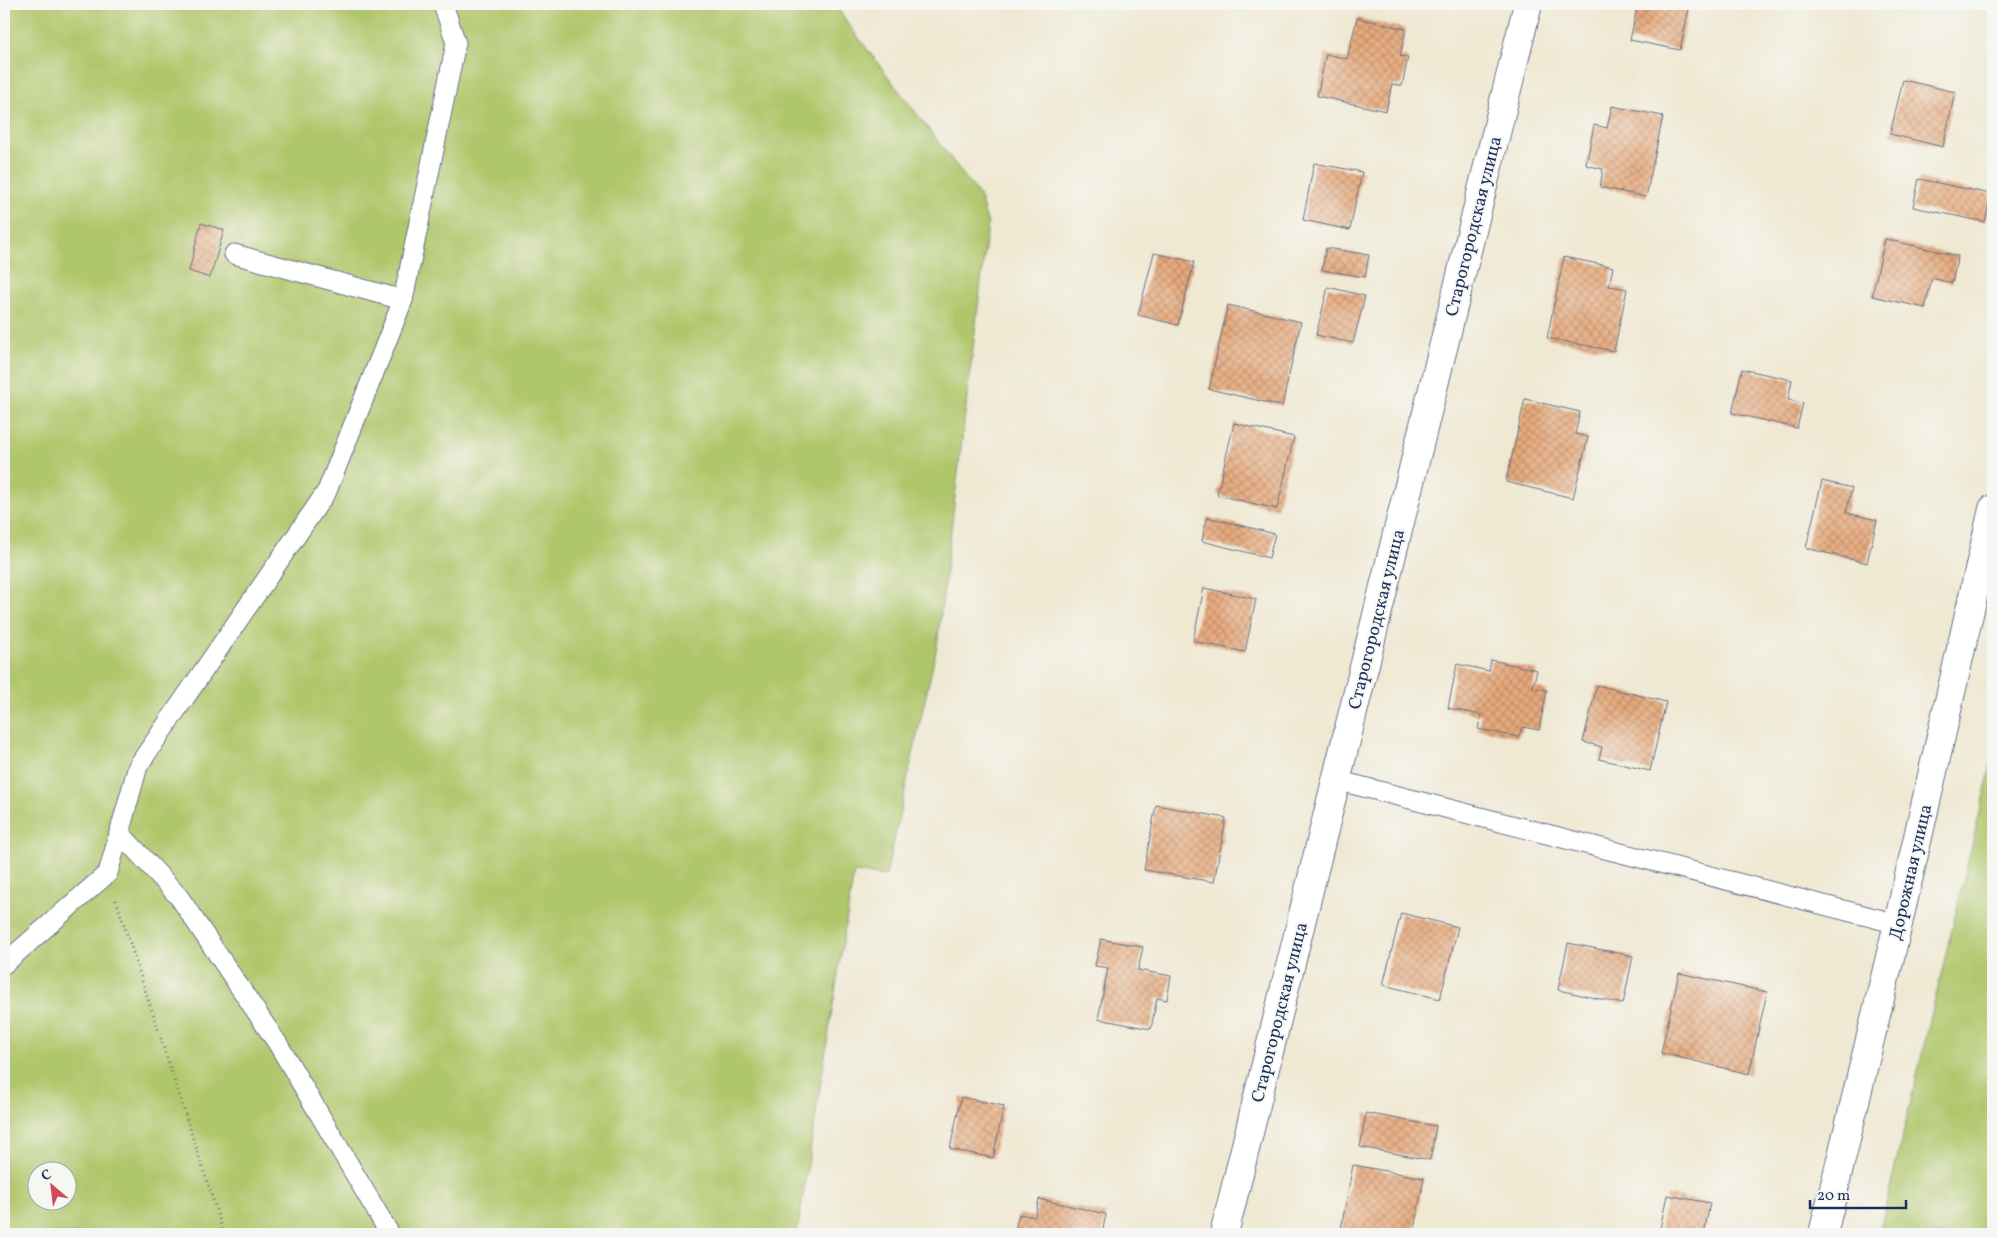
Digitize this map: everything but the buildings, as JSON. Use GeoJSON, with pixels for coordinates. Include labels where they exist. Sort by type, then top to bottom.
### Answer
{"type":"FeatureCollection","features":[{"type":"Feature","properties":{"kind":"street","name":"Старогородская улица"},"geometry":{"type":"LineString","coordinates":[[1224,1234],[1528,4]]}},
{"type":"Feature","properties":{"kind":"street","name":"Дорожная улица"},"geometry":{"type":"LineString","coordinates":[[1822,1234],[1898,924],[1993,509]]}},
{"type":"Feature","properties":{"kind":"lane"},"geometry":{"type":"LineString","coordinates":[[4,964],[108,873],[138,766],[327,491],[403,300],[456,43],[443,4]]}},
{"type":"Feature","properties":{"kind":"lane"},"geometry":{"type":"LineString","coordinates":[[234,254],[403,300]]}},
{"type":"Feature","properties":{"kind":"lane"},"geometry":{"type":"LineString","coordinates":[[1336,780],[1898,924]]}},
{"type":"Feature","properties":{"kind":"lane"},"geometry":{"type":"LineString","coordinates":[[119,832],[179,897],[278,1044],[390,1234]]}},
{"type":"Feature","properties":{"kind":"path"},"geometry":{"type":"LineString","coordinates":[[108,873],[224,1234]]}},
{"type":"Feature","properties":{"kind":"green space"},"geometry":{"type":"Polygon","coordinates":[[[4,4],[835,4],[851,28],[979,195],[988,224],[937,646],[886,876],[854,872],[797,1234],[4,1234],[4,4]]]}},
{"type":"Feature","properties":{"kind":"green space"},"geometry":{"type":"Polygon","coordinates":[[[1993,757],[1993,1234],[1879,1234],[1993,757]]]}}]}
